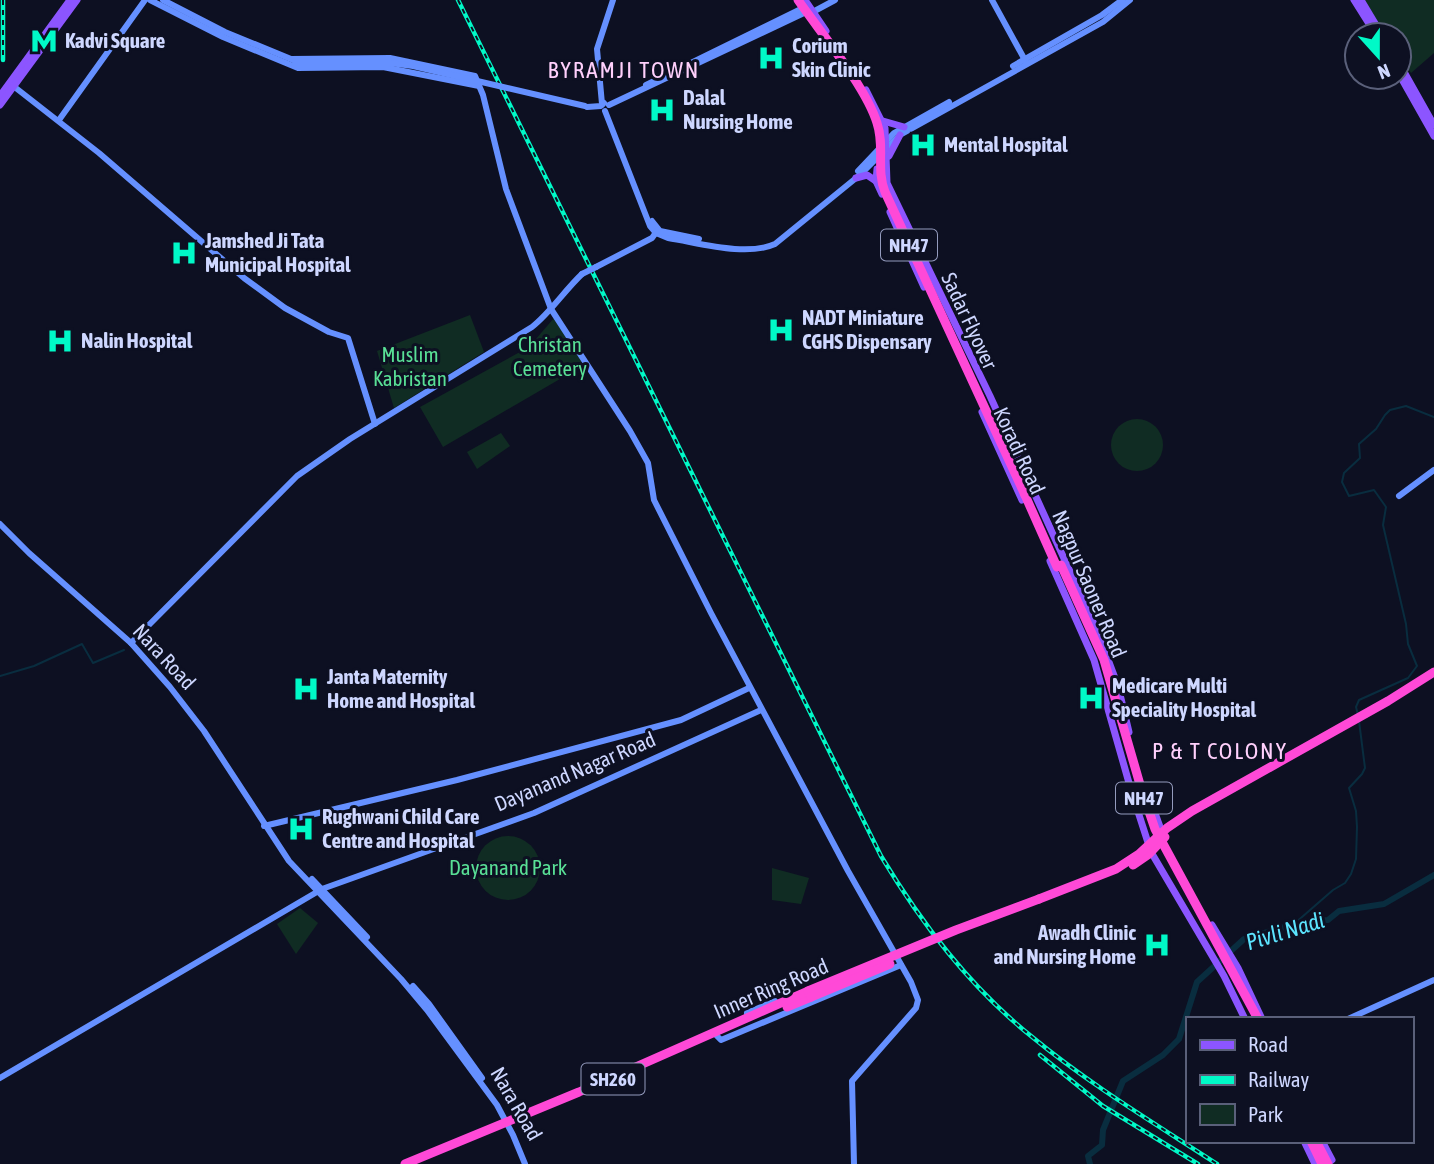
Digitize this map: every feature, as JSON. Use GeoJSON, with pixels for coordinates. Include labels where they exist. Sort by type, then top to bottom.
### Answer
{"type":"FeatureCollection","features":[{"type":"Feature","properties":{"kind":"highway","name":"Sadar Flyover"},"geometry":{"type":"LineString","coordinates":[[803,6],[867,97],[879,119],[883,133],[885,187],[1035,509]]}},
{"type":"Feature","properties":{"kind":"highway","name":"Nagpur Saoner Road"},"geometry":{"type":"LineString","coordinates":[[1035,509],[1104,660],[1155,829],[1259,1017]]}},
{"type":"Feature","properties":{"kind":"highway","name":"Nagpur Saoner Road"},"geometry":{"type":"LineString","coordinates":[[1035,509],[1098,660],[1138,794],[1155,838],[1250,1017]]}},
{"type":"Feature","properties":{"kind":"highway","name":"SH260"},"geometry":{"type":"LineString","coordinates":[[1359,719],[1434,671]]}},
{"type":"Feature","properties":{"kind":"highway","name":"SH260"},"geometry":{"type":"LineString","coordinates":[[1152,852],[1163,836],[1188,820],[1434,678]]}},
{"type":"Feature","properties":{"kind":"highway","name":"Inner Ring Road"},"geometry":{"type":"LineString","coordinates":[[416,1164],[737,1022],[1040,901],[1118,874],[1152,852]]}},
{"type":"Feature","properties":{"kind":"highway","name":"Inner Ring Road"},"geometry":{"type":"LineString","coordinates":[[405,1164],[810,994]]}},
{"type":"Feature","properties":{"kind":"highway"},"geometry":{"type":"LineString","coordinates":[[1315,1143],[1326,1163]]}},
{"type":"Feature","properties":{"kind":"main road"},"geometry":{"type":"LineString","coordinates":[[0,94],[68,0]]}},
{"type":"Feature","properties":{"kind":"main road"},"geometry":{"type":"LineString","coordinates":[[0,106],[78,0]]}},
{"type":"Feature","properties":{"kind":"main road"},"geometry":{"type":"LineString","coordinates":[[1354,0],[1367,21]]}},
{"type":"Feature","properties":{"kind":"main road"},"geometry":{"type":"LineString","coordinates":[[1361,0],[1374,21]]}},
{"type":"Feature","properties":{"kind":"main road","name":"Koradi Road"},"geometry":{"type":"LineString","coordinates":[[803,6],[862,84],[883,121],[883,148],[876,181],[952,347],[1035,509],[1094,660],[1129,785],[1152,852],[1224,976],[1244,1017]]}},
{"type":"Feature","properties":{"kind":"main road","name":"Koradi Road"},"geometry":{"type":"LineString","coordinates":[[803,6],[867,105],[887,161],[887,183],[964,342],[1030,495]]}},
{"type":"Feature","properties":{"kind":"main road"},"geometry":{"type":"LineString","coordinates":[[1413,88],[1434,125]]}},
{"type":"Feature","properties":{"kind":"main road"},"geometry":{"type":"LineString","coordinates":[[1409,91],[1434,136]]}},
{"type":"Feature","properties":{"kind":"main road"},"geometry":{"type":"LineString","coordinates":[[883,121],[904,127]]}},
{"type":"Feature","properties":{"kind":"main road"},"geometry":{"type":"LineString","coordinates":[[887,161],[900,135]]}},
{"type":"Feature","properties":{"kind":"main road"},"geometry":{"type":"LineString","coordinates":[[856,178],[867,175],[876,181]]}},
{"type":"Feature","properties":{"kind":"main road"},"geometry":{"type":"LineString","coordinates":[[952,347],[964,342]]}},
{"type":"Feature","properties":{"kind":"main road","name":"Koradi Road"},"geometry":{"type":"LineString","coordinates":[[1035,509],[1056,541],[1109,660],[1146,790],[1163,836]]}},
{"type":"Feature","properties":{"kind":"main road"},"geometry":{"type":"LineString","coordinates":[[1129,785],[1143,779]]}},
{"type":"Feature","properties":{"kind":"main road"},"geometry":{"type":"LineString","coordinates":[[1163,836],[1238,968],[1259,1017]]}},
{"type":"Feature","properties":{"kind":"main road"},"geometry":{"type":"LineString","coordinates":[[1152,852],[1169,849]]}},
{"type":"Feature","properties":{"kind":"main road"},"geometry":{"type":"LineString","coordinates":[[1202,938],[1214,930]]}},
{"type":"Feature","properties":{"kind":"main road"},"geometry":{"type":"LineString","coordinates":[[1305,1143],[1315,1164]]}},
{"type":"Feature","properties":{"kind":"main road"},"geometry":{"type":"LineString","coordinates":[[1322,1143],[1326,1163]]}},
{"type":"Feature","properties":{"kind":"street"},"geometry":{"type":"LineString","coordinates":[[0,94],[68,0]]}},
{"type":"Feature","properties":{"kind":"street"},"geometry":{"type":"LineString","coordinates":[[0,106],[78,0]]}},
{"type":"Feature","properties":{"kind":"street"},"geometry":{"type":"LineString","coordinates":[[59,120],[148,0],[223,37],[292,62],[390,63],[413,66],[586,107],[605,106],[803,6],[835,0]]}},
{"type":"Feature","properties":{"kind":"street"},"geometry":{"type":"LineString","coordinates":[[163,0],[225,32],[308,69],[383,67],[479,86]]}},
{"type":"Feature","properties":{"kind":"street"},"geometry":{"type":"LineString","coordinates":[[613,0],[597,49],[601,95],[650,226],[668,238],[750,251],[770,246],[854,175],[904,127],[1103,22],[1130,0]]}},
{"type":"Feature","properties":{"kind":"street"},"geometry":{"type":"LineString","coordinates":[[992,0],[1026,61]]}},
{"type":"Feature","properties":{"kind":"street"},"geometry":{"type":"LineString","coordinates":[[820,205],[856,178],[883,148],[900,135],[1102,15],[1122,0]]}},
{"type":"Feature","properties":{"kind":"street"},"geometry":{"type":"LineString","coordinates":[[292,62],[390,58],[475,76],[506,189],[551,309],[608,395],[648,463],[654,500],[749,688],[918,1000],[916,1008],[852,1081],[854,1164]]}},
{"type":"Feature","properties":{"kind":"street"},"geometry":{"type":"LineString","coordinates":[[8,81],[59,120],[244,278],[285,308],[329,332],[348,338],[375,424]]}},
{"type":"Feature","properties":{"kind":"street"},"geometry":{"type":"LineString","coordinates":[[131,643],[297,476],[375,424],[532,327],[582,274],[657,231]]}},
{"type":"Feature","properties":{"kind":"street"},"geometry":{"type":"LineString","coordinates":[[1399,496],[1434,470]]}},
{"type":"Feature","properties":{"kind":"street","name":"Nara Road"},"geometry":{"type":"LineString","coordinates":[[0,524],[131,643],[170,687],[204,731],[275,841],[401,979],[509,1122]]}},
{"type":"Feature","properties":{"kind":"street"},"geometry":{"type":"LineString","coordinates":[[264,826],[457,780],[681,720],[749,688]]}},
{"type":"Feature","properties":{"kind":"street","name":"Dayanand Nagar Road"},"geometry":{"type":"LineString","coordinates":[[0,1078],[320,890],[534,813],[761,710]]}},
{"type":"Feature","properties":{"kind":"street","name":"Nara Road"},"geometry":{"type":"LineString","coordinates":[[320,890],[429,1004],[509,1122],[527,1164]]}},
{"type":"Feature","properties":{"kind":"street"},"geometry":{"type":"LineString","coordinates":[[737,1022],[736,1018],[893,952]]}},
{"type":"Feature","properties":{"kind":"street"},"geometry":{"type":"LineString","coordinates":[[716,1035],[721,1040],[901,965]]}},
{"type":"Feature","properties":{"kind":"street"},"geometry":{"type":"LineString","coordinates":[[1352,1017],[1434,980]]}},
{"type":"Feature","properties":{"kind":"green space"},"geometry":{"type":"Polygon","coordinates":[[[1364,0],[1434,0],[1434,53],[1413,71],[1413,21],[1377,21],[1364,0]]]}},
{"type":"Feature","properties":{"kind":"green space","name":"Muslim Kabristan"},"geometry":{"type":"Polygon","coordinates":[[[470,315],[484,352],[394,408],[377,351],[470,315]]]}},
{"type":"Feature","properties":{"kind":"green space","name":"Christan Cemetery"},"geometry":{"type":"Polygon","coordinates":[[[554,318],[584,365],[443,447],[420,407],[529,347],[554,318]]]}},
{"type":"Feature","properties":{"kind":"green space"},"geometry":{"type":"Polygon","coordinates":[[[1137,419],[1147,421],[1155,427],[1161,435],[1161,455],[1155,463],[1147,469],[1137,471],[1127,469],[1119,463],[1113,455],[1111,445],[1113,435],[1119,427],[1127,421],[1137,419]]]}},
{"type":"Feature","properties":{"kind":"green space"},"geometry":{"type":"Polygon","coordinates":[[[501,433],[510,446],[477,469],[467,452],[501,433]]]}},
{"type":"Feature","properties":{"kind":"green space","name":"Dayanand Park"},"geometry":{"type":"Polygon","coordinates":[[[508,836],[520,838],[531,845],[538,856],[538,880],[531,891],[520,898],[508,900],[496,898],[485,891],[478,880],[476,868],[478,856],[485,845],[496,838],[508,836]]]}},
{"type":"Feature","properties":{"kind":"green space"},"geometry":{"type":"Polygon","coordinates":[[[772,868],[809,878],[801,904],[772,900],[772,868]]]}},
{"type":"Feature","properties":{"kind":"green space"},"geometry":{"type":"Polygon","coordinates":[[[300,908],[318,923],[296,954],[277,924],[300,908]]]}},
{"type":"Feature","properties":{"kind":"waterway"},"geometry":{"type":"LineString","coordinates":[[1358,715],[1356,707],[1359,700],[1408,678],[1417,666],[1408,644],[1406,624],[1383,525],[1386,507],[1374,490],[1349,496],[1342,482],[1344,473],[1360,458],[1359,444],[1376,429],[1390,410],[1406,406],[1434,417]]}},
{"type":"Feature","properties":{"kind":"waterway"},"geometry":{"type":"LineString","coordinates":[[0,676],[34,666],[82,644],[93,663],[124,650]]}},
{"type":"Feature","properties":{"kind":"waterway"},"geometry":{"type":"LineString","coordinates":[[1294,924],[1345,883],[1356,859],[1356,811],[1349,788],[1365,768],[1359,721]]}},
{"type":"Feature","properties":{"kind":"waterway","name":"Pivli Nadi"},"geometry":{"type":"LineString","coordinates":[[1090,1164],[1088,1156],[1102,1145],[1103,1130],[1123,1081],[1163,1055],[1179,1039],[1197,982],[1244,939],[1301,922],[1328,920],[1339,911],[1384,904],[1434,875]]}},
{"type":"Feature","properties":{"kind":"railway"},"geometry":{"type":"LineString","coordinates":[[3,0],[3,60]]}},
{"type":"Feature","properties":{"kind":"railway"},"geometry":{"type":"LineString","coordinates":[[0,103],[75,0]]}},
{"type":"Feature","properties":{"kind":"railway"},"geometry":{"type":"LineString","coordinates":[[458,0],[881,856],[897,881],[948,953],[1008,1017],[1099,1087],[1217,1164]]}},
{"type":"Feature","properties":{"kind":"railway"},"geometry":{"type":"LineString","coordinates":[[1040,1055],[1103,1106],[1198,1164]]}},
{"type":"Feature","properties":{"kind":"place","name":"Kadvi Square"},"geometry":{"type":"Point","coordinates":[44,41]}},
{"type":"Feature","properties":{"kind":"place","name":"Corium Skin Clinic"},"geometry":{"type":"Point","coordinates":[771,58]}},
{"type":"Feature","properties":{"kind":"place","name":"Dalal Nursing Home"},"geometry":{"type":"Point","coordinates":[662,110]}},
{"type":"Feature","properties":{"kind":"place","name":"Mental Hospital"},"geometry":{"type":"Point","coordinates":[923,145]}},
{"type":"Feature","properties":{"kind":"place","name":"Jamshed Ji Tata Municipal Hospital"},"geometry":{"type":"Point","coordinates":[184,253]}},
{"type":"Feature","properties":{"kind":"place","name":"NADT Miniature CGHS Dispensary"},"geometry":{"type":"Point","coordinates":[781,330]}},
{"type":"Feature","properties":{"kind":"place","name":"Nalin Hospital"},"geometry":{"type":"Point","coordinates":[60,341]}},
{"type":"Feature","properties":{"kind":"place","name":"Janta Maternity Home and Hospital"},"geometry":{"type":"Point","coordinates":[306,689]}},
{"type":"Feature","properties":{"kind":"place","name":"Medicare Multi Speciality Hospital"},"geometry":{"type":"Point","coordinates":[1091,698]}},
{"type":"Feature","properties":{"kind":"place","name":"Rughwani Child Care Centre and Hospital"},"geometry":{"type":"Point","coordinates":[301,829]}},
{"type":"Feature","properties":{"kind":"place","name":"Awadh Clinic and Nursing Home"},"geometry":{"type":"Point","coordinates":[1157,945]}},
{"type":"Feature","properties":{"kind":"district","name":"BYRAMJI TOWN"},"geometry":{"type":"Point","coordinates":[624,70]}},
{"type":"Feature","properties":{"kind":"district","name":"P & T COLONY"},"geometry":{"type":"Point","coordinates":[1220,751]}}]}
